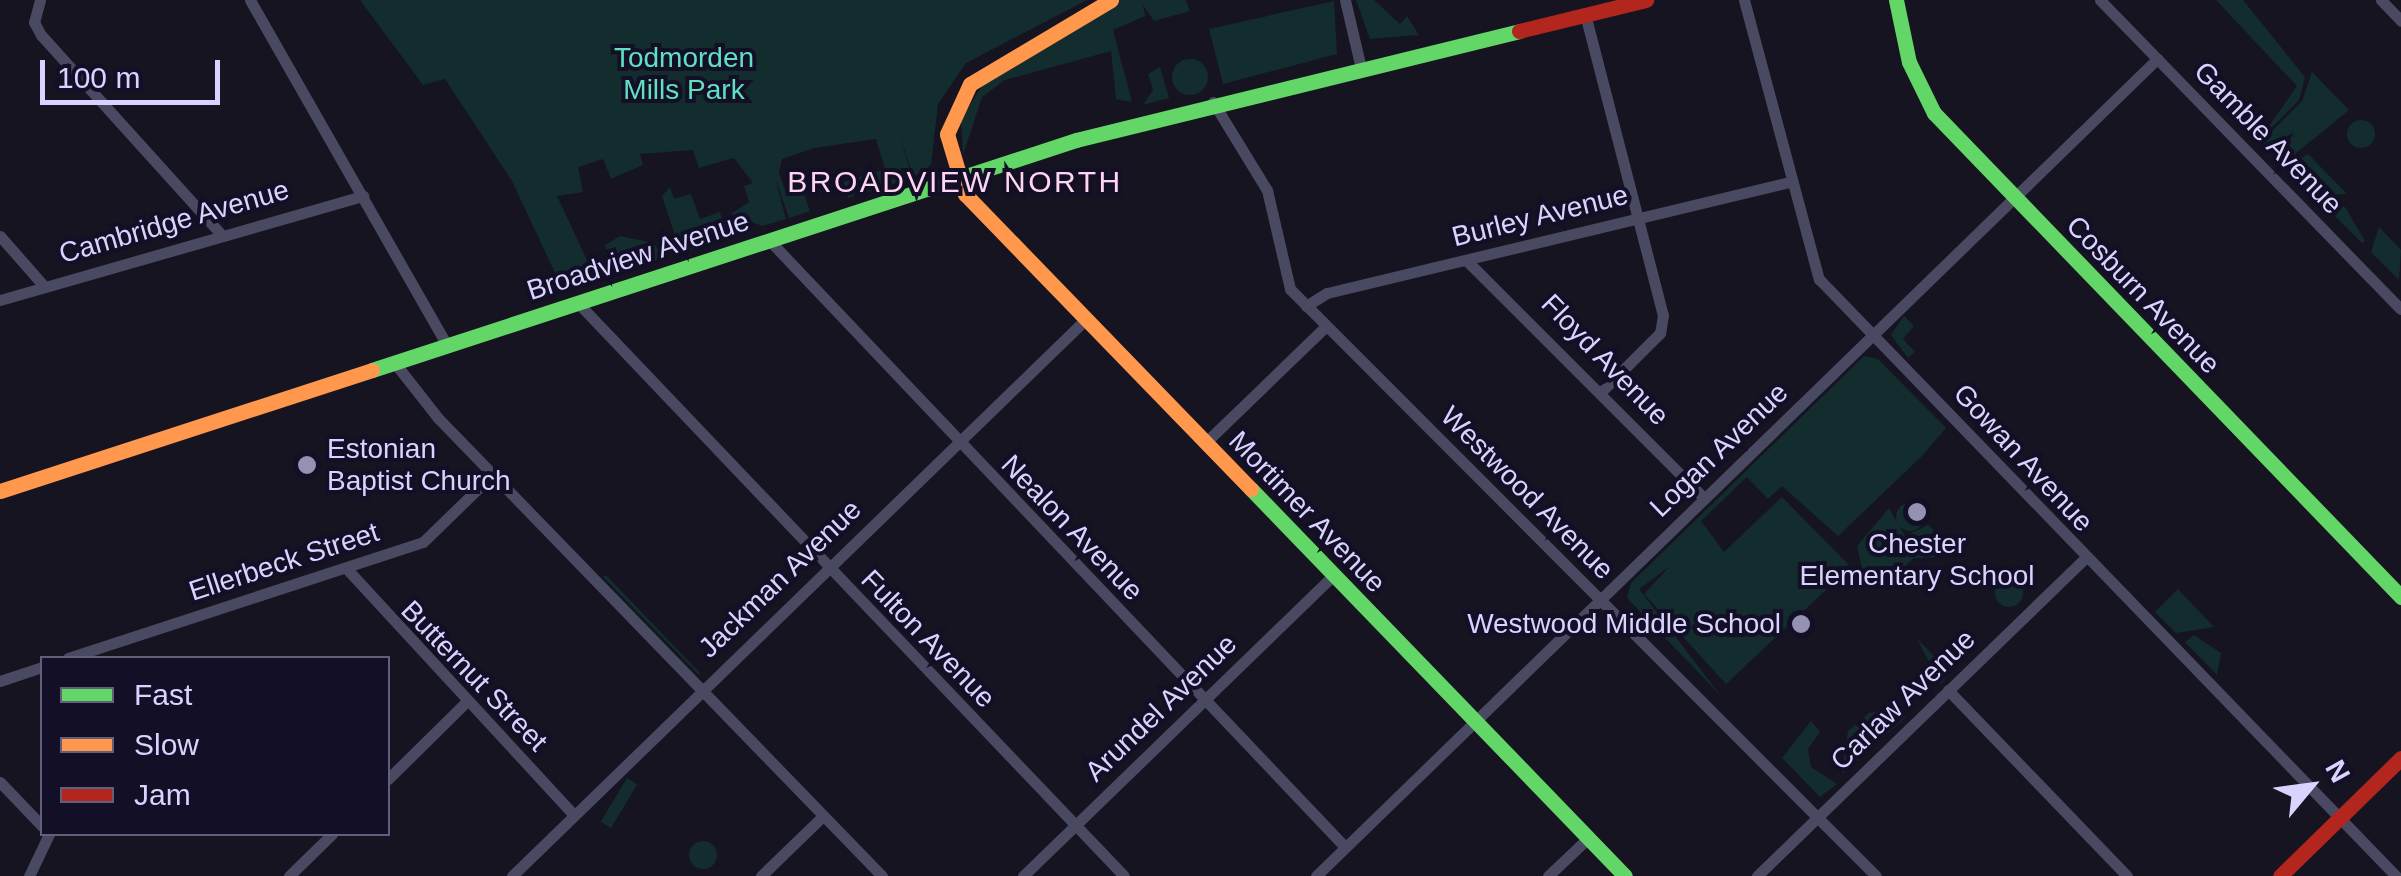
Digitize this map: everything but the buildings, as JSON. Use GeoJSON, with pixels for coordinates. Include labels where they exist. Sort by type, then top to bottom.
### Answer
{"type":"FeatureCollection","features":[{"type":"Feature","properties":{"kind":"street"},"geometry":{"type":"LineString","coordinates":[[40,0],[34,22],[41,35],[219,232]]}},
{"type":"Feature","properties":{"kind":"street"},"geometry":{"type":"LineString","coordinates":[[250,0],[447,345]]}},
{"type":"Feature","properties":{"kind":"street"},"geometry":{"type":"LineString","coordinates":[[958,178],[947,134],[970,84],[1111,0]]}},
{"type":"Feature","properties":{"kind":"street"},"geometry":{"type":"LineString","coordinates":[[1344,0],[1360,64]]}},
{"type":"Feature","properties":{"kind":"street","name":"Broadview Avenue"},"geometry":{"type":"LineString","coordinates":[[0,491],[958,178],[1212,102],[1360,64],[1646,0]]}},
{"type":"Feature","properties":{"kind":"street","name":"Gowan Avenue"},"geometry":{"type":"LineString","coordinates":[[1744,0],[1789,182],[1818,279],[2084,560],[2396,876]]}},
{"type":"Feature","properties":{"kind":"street","name":"Cosburn Avenue"},"geometry":{"type":"LineString","coordinates":[[1896,0],[1922,96],[2014,198],[2401,597]]}},
{"type":"Feature","properties":{"kind":"street","name":"Gamble Avenue"},"geometry":{"type":"LineString","coordinates":[[2100,0],[2401,310]]}},
{"type":"Feature","properties":{"kind":"street"},"geometry":{"type":"LineString","coordinates":[[2381,0],[2401,21]]}},
{"type":"Feature","properties":{"kind":"street"},"geometry":{"type":"LineString","coordinates":[[1586,14],[1663,325],[1601,392]]}},
{"type":"Feature","properties":{"kind":"street","name":"Logan Avenue"},"geometry":{"type":"LineString","coordinates":[[1316,876],[2157,59]]}},
{"type":"Feature","properties":{"kind":"street","name":"Westwood Avenue"},"geometry":{"type":"LineString","coordinates":[[1212,102],[1267,190],[1287,284],[1599,601],[1617,609],[1876,876]]}},
{"type":"Feature","properties":{"kind":"street","name":"Mortimer Avenue"},"geometry":{"type":"LineString","coordinates":[[958,178],[1085,320],[1625,876]]}},
{"type":"Feature","properties":{"kind":"street","name":"Burley Avenue"},"geometry":{"type":"LineString","coordinates":[[1306,306],[1466,261],[1789,182]]}},
{"type":"Feature","properties":{"kind":"street","name":"Cambridge Avenue"},"geometry":{"type":"LineString","coordinates":[[0,300],[219,232],[363,196]]}},
{"type":"Feature","properties":{"kind":"street"},"geometry":{"type":"LineString","coordinates":[[0,236],[44,286]]}},
{"type":"Feature","properties":{"kind":"street","name":"Nealon Avenue"},"geometry":{"type":"LineString","coordinates":[[769,240],[956,445],[1345,847]]}},
{"type":"Feature","properties":{"kind":"street","name":"Floyd Avenue"},"geometry":{"type":"LineString","coordinates":[[1466,261],[1704,498]]}},
{"type":"Feature","properties":{"kind":"street","name":"Fulton Avenue"},"geometry":{"type":"LineString","coordinates":[[578,303],[826,570],[1124,876]]}},
{"type":"Feature","properties":{"kind":"street","name":"Jackman Avenue"},"geometry":{"type":"LineString","coordinates":[[512,876],[1085,320]]}},
{"type":"Feature","properties":{"kind":"street"},"geometry":{"type":"LineString","coordinates":[[1205,442],[1326,326]]}},
{"type":"Feature","properties":{"kind":"street"},"geometry":{"type":"LineString","coordinates":[[394,362],[492,476],[882,876]]}},
{"type":"Feature","properties":{"kind":"street","name":"Ellerbeck Street"},"geometry":{"type":"LineString","coordinates":[[74,656],[423,542],[492,476]]}},
{"type":"Feature","properties":{"kind":"street","name":"Carlaw Avenue"},"geometry":{"type":"LineString","coordinates":[[1758,876],[2084,560]]}},
{"type":"Feature","properties":{"kind":"street","name":"Butternut Street"},"geometry":{"type":"LineString","coordinates":[[346,568],[465,703],[573,814]]}},
{"type":"Feature","properties":{"kind":"street","name":"Arundel Avenue"},"geometry":{"type":"LineString","coordinates":[[1023,876],[1334,575]]}},
{"type":"Feature","properties":{"kind":"street"},"geometry":{"type":"LineString","coordinates":[[0,681],[40,668]]}},
{"type":"Feature","properties":{"kind":"street"},"geometry":{"type":"LineString","coordinates":[[1948,690],[2127,876]]}},
{"type":"Feature","properties":{"kind":"street"},"geometry":{"type":"LineString","coordinates":[[390,777],[465,703]]}},
{"type":"Feature","properties":{"kind":"street"},"geometry":{"type":"LineString","coordinates":[[2280,876],[2401,758]]}},
{"type":"Feature","properties":{"kind":"street"},"geometry":{"type":"LineString","coordinates":[[0,782],[40,824]]}},
{"type":"Feature","properties":{"kind":"street"},"geometry":{"type":"LineString","coordinates":[[761,876],[823,816]]}},
{"type":"Feature","properties":{"kind":"street"},"geometry":{"type":"LineString","coordinates":[[30,876],[51,836]]}},
{"type":"Feature","properties":{"kind":"street"},"geometry":{"type":"LineString","coordinates":[[289,876],[330,836]]}},
{"type":"Feature","properties":{"kind":"street"},"geometry":{"type":"LineString","coordinates":[[1548,876],[1588,838]]}},
{"type":"Feature","properties":{"kind":"green space","name":"Todmorden Mills Park"},"geometry":{"type":"Polygon","coordinates":[[[360,0],[1087,0],[966,63],[938,104],[931,165],[913,177],[899,132],[912,178],[848,198],[844,182],[885,169],[876,139],[814,148],[782,159],[779,173],[787,196],[803,191],[810,211],[789,218],[775,178],[786,219],[762,226],[731,214],[749,202],[744,186],[753,183],[734,158],[699,168],[693,150],[640,154],[643,165],[611,179],[603,159],[578,167],[583,192],[557,196],[596,279],[563,290],[512,181],[445,79],[423,85],[360,0]]]}},
{"type":"Feature","properties":{"kind":"green space"},"geometry":{"type":"Polygon","coordinates":[[[1119,0],[1186,0],[1190,11],[1154,21],[1143,5],[1145,16],[1113,30],[1132,102],[1116,99],[1111,51],[1005,80],[982,97],[963,155],[961,120],[983,84],[1119,0]]]}},
{"type":"Feature","properties":{"kind":"green space"},"geometry":{"type":"Polygon","coordinates":[[[1356,0],[1374,0],[1400,24],[1407,16],[1419,35],[1370,39],[1356,0]]]}},
{"type":"Feature","properties":{"kind":"green space"},"geometry":{"type":"Polygon","coordinates":[[[2216,0],[2243,0],[2305,77],[2299,100],[2260,139],[2254,127],[2263,135],[2297,86],[2216,0]]]}},
{"type":"Feature","properties":{"kind":"green space"},"geometry":{"type":"Polygon","coordinates":[[[1334,1],[1337,54],[1223,84],[1209,29],[1334,1]]]}},
{"type":"Feature","properties":{"kind":"green space"},"geometry":{"type":"Polygon","coordinates":[[[1190,59],[1203,64],[1208,77],[1203,90],[1190,95],[1177,90],[1172,77],[1177,64],[1190,59]]]}},
{"type":"Feature","properties":{"kind":"green space"},"geometry":{"type":"Polygon","coordinates":[[[1160,67],[1169,98],[1143,105],[1153,90],[1148,74],[1160,67]]]}},
{"type":"Feature","properties":{"kind":"green space"},"geometry":{"type":"Polygon","coordinates":[[[2312,72],[2349,110],[2284,163],[2262,141],[2302,101],[2312,72]]]}},
{"type":"Feature","properties":{"kind":"green space"},"geometry":{"type":"Polygon","coordinates":[[[2361,120],[2371,124],[2375,134],[2371,144],[2361,148],[2351,144],[2347,134],[2351,124],[2361,120]]]}},
{"type":"Feature","properties":{"kind":"green space"},"geometry":{"type":"Polygon","coordinates":[[[2308,154],[2347,194],[2315,196],[2287,167],[2308,154]]]}},
{"type":"Feature","properties":{"kind":"green space"},"geometry":{"type":"Polygon","coordinates":[[[670,187],[674,199],[691,194],[700,219],[720,212],[727,238],[681,253],[662,196],[670,187]]]}},
{"type":"Feature","properties":{"kind":"green space"},"geometry":{"type":"Polygon","coordinates":[[[2324,205],[2345,207],[2365,241],[2362,243],[2324,205]]]}},
{"type":"Feature","properties":{"kind":"green space"},"geometry":{"type":"Polygon","coordinates":[[[2379,227],[2401,250],[2399,280],[2371,252],[2379,227]]]}},
{"type":"Feature","properties":{"kind":"green space"},"geometry":{"type":"Polygon","coordinates":[[[620,236],[654,243],[663,258],[613,274],[605,245],[620,236]]]}},
{"type":"Feature","properties":{"kind":"green space"},"geometry":{"type":"Polygon","coordinates":[[[1904,316],[1914,326],[1903,339],[1915,352],[1908,358],[1891,335],[1904,316]]]}},
{"type":"Feature","properties":{"kind":"green space"},"geometry":{"type":"Polygon","coordinates":[[[1864,356],[1878,359],[1946,428],[1922,456],[1838,536],[1782,486],[1768,499],[1747,477],[1701,521],[1724,552],[1782,497],[1848,564],[1845,572],[1726,684],[1644,594],[1669,567],[1639,589],[1721,696],[1627,598],[1631,583],[1864,356]]]}},
{"type":"Feature","properties":{"kind":"green space"},"geometry":{"type":"Polygon","coordinates":[[[1910,503],[1920,507],[1924,517],[1920,527],[1910,531],[1900,527],[1896,517],[1900,507],[1910,503]]]}},
{"type":"Feature","properties":{"kind":"green space"},"geometry":{"type":"Polygon","coordinates":[[[1889,508],[1905,536],[1928,525],[1937,533],[1938,557],[1914,558],[1896,574],[1862,569],[1857,546],[1889,508]]]}},
{"type":"Feature","properties":{"kind":"green space"},"geometry":{"type":"Polygon","coordinates":[[[606,575],[700,673],[699,675],[603,577],[606,575]]]}},
{"type":"Feature","properties":{"kind":"green space"},"geometry":{"type":"Polygon","coordinates":[[[2009,579],[2019,583],[2023,593],[2019,603],[2009,607],[1999,603],[1995,593],[1999,583],[2009,579]]]}},
{"type":"Feature","properties":{"kind":"green space"},"geometry":{"type":"Polygon","coordinates":[[[2178,589],[2214,627],[2176,633],[2155,612],[2178,589]]]}},
{"type":"Feature","properties":{"kind":"green space"},"geometry":{"type":"Polygon","coordinates":[[[2194,635],[2221,653],[2217,675],[2185,642],[2194,635]]]}},
{"type":"Feature","properties":{"kind":"green space"},"geometry":{"type":"Polygon","coordinates":[[[1917,639],[1945,667],[1955,663],[1941,684],[1917,639]]]}},
{"type":"Feature","properties":{"kind":"green space"},"geometry":{"type":"Polygon","coordinates":[[[1901,708],[1906,717],[1842,774],[1848,731],[1869,713],[1901,708]]]}},
{"type":"Feature","properties":{"kind":"green space"},"geometry":{"type":"Polygon","coordinates":[[[1811,721],[1820,732],[1808,749],[1811,767],[1837,784],[1820,797],[1782,758],[1811,721]]]}},
{"type":"Feature","properties":{"kind":"green space"},"geometry":{"type":"Polygon","coordinates":[[[627,778],[637,784],[611,828],[601,822],[627,778]]]}},
{"type":"Feature","properties":{"kind":"green space"},"geometry":{"type":"Polygon","coordinates":[[[703,841],[713,845],[717,855],[713,865],[703,869],[693,865],[689,855],[693,845],[703,841]]]}},
{"type":"Feature","properties":{"kind":"traffic: fast"},"geometry":{"type":"LineString","coordinates":[[1896,0],[1909,62],[1934,113],[2401,597]]}},
{"type":"Feature","properties":{"kind":"traffic: fast"},"geometry":{"type":"LineString","coordinates":[[372,370],[1076,140],[1519,31]]}},
{"type":"Feature","properties":{"kind":"traffic: fast"},"geometry":{"type":"LineString","coordinates":[[1251,489],[1625,876]]}},
{"type":"Feature","properties":{"kind":"traffic: slow"},"geometry":{"type":"LineString","coordinates":[[1111,0],[970,84],[947,134],[965,194],[1251,489]]}},
{"type":"Feature","properties":{"kind":"traffic: slow"},"geometry":{"type":"LineString","coordinates":[[0,491],[372,370]]}},
{"type":"Feature","properties":{"kind":"traffic: jam"},"geometry":{"type":"LineString","coordinates":[[1519,31],[1646,0]]}},
{"type":"Feature","properties":{"kind":"traffic: jam"},"geometry":{"type":"LineString","coordinates":[[2280,876],[2401,758]]}},
{"type":"Feature","properties":{"kind":"place","name":"Estonian Baptist Church"},"geometry":{"type":"Point","coordinates":[307,465]}},
{"type":"Feature","properties":{"kind":"place","name":"Chester Elementary School"},"geometry":{"type":"Point","coordinates":[1917,512]}},
{"type":"Feature","properties":{"kind":"place","name":"Westwood Middle School"},"geometry":{"type":"Point","coordinates":[1801,624]}},
{"type":"Feature","properties":{"kind":"district","name":"BROADVIEW NORTH"},"geometry":{"type":"Point","coordinates":[955,182]}}]}
